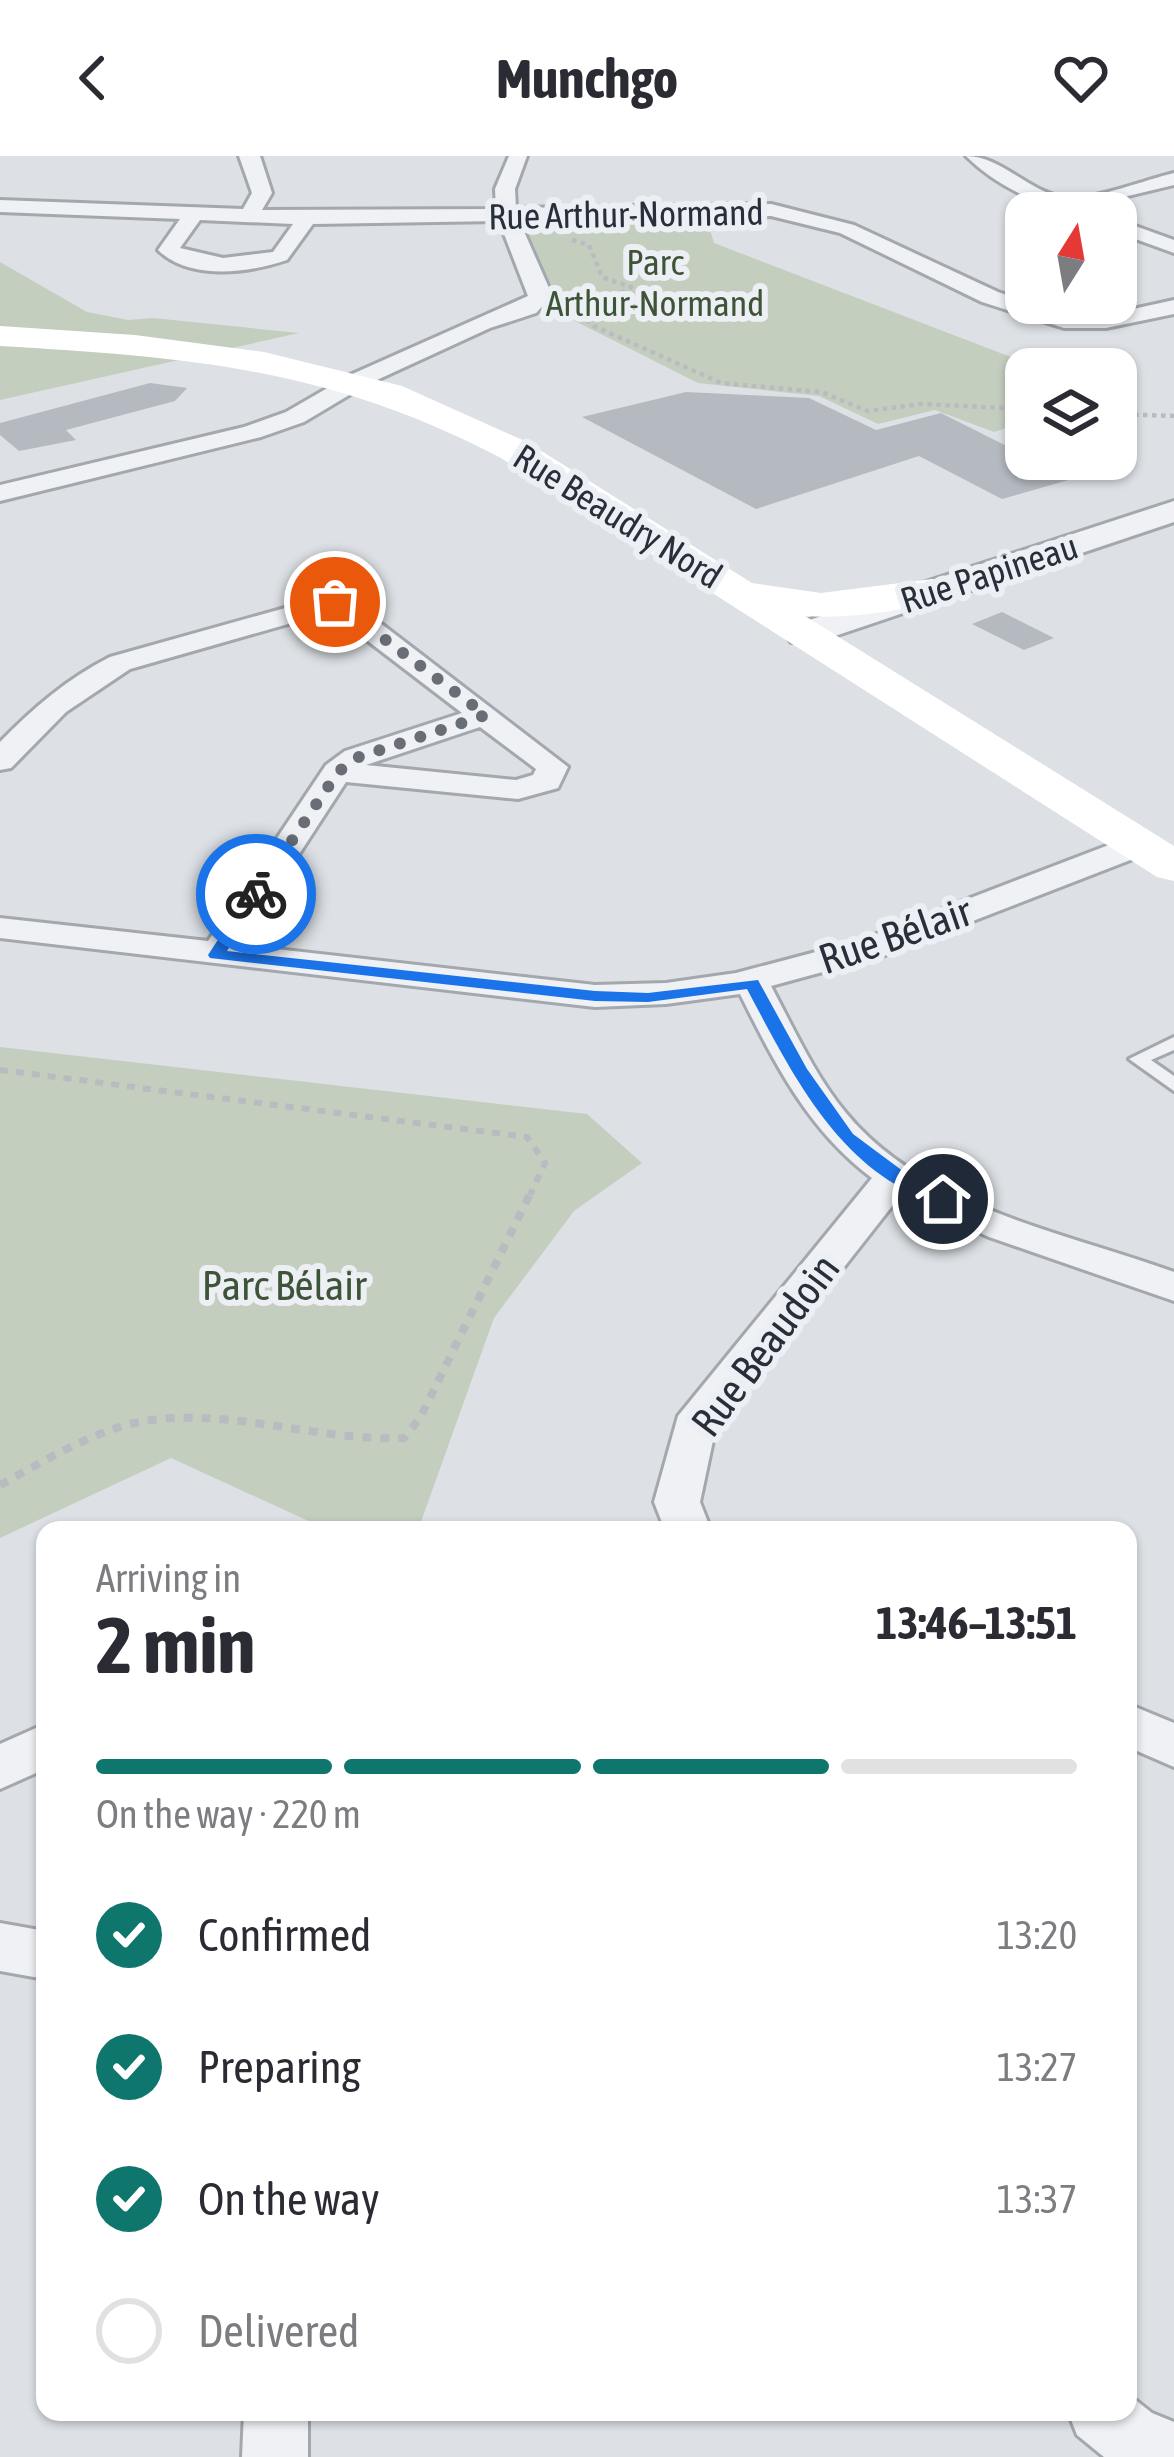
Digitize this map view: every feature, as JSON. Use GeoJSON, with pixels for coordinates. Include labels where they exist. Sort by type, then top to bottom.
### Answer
{"type":"FeatureCollection","features":[{"type":"Feature","properties":{"kind":"main road","name":"Rue Beaudry Nord"},"geometry":{"type":"LineString","coordinates":[[0,336],[191,349],[285,363],[358,380],[467,422],[1156,856]]}},
{"type":"Feature","properties":{"kind":"main road"},"geometry":{"type":"LineString","coordinates":[[695,565],[779,601],[865,605],[932,591]]}},
{"type":"Feature","properties":{"kind":"main road"},"geometry":{"type":"LineString","coordinates":[[900,694],[873,666],[868,642],[874,626],[891,611],[932,591]]}},
{"type":"Feature","properties":{"kind":"street"},"geometry":{"type":"LineString","coordinates":[[248,156],[254,161],[262,193],[250,216]]}},
{"type":"Feature","properties":{"kind":"street"},"geometry":{"type":"LineString","coordinates":[[0,493],[295,417],[358,380],[482,323],[528,308],[539,298],[508,224],[504,177],[518,156]]}},
{"type":"Feature","properties":{"kind":"street"},"geometry":{"type":"LineString","coordinates":[[975,156],[1036,192]]}},
{"type":"Feature","properties":{"kind":"street"},"geometry":{"type":"LineString","coordinates":[[1120,192],[1174,179]]}},
{"type":"Feature","properties":{"kind":"street","name":"Rue Arthur-Normand"},"geometry":{"type":"LineString","coordinates":[[0,206],[508,224],[741,210],[805,215],[1036,314],[1066,321],[1127,319],[1174,307]]}},
{"type":"Feature","properties":{"kind":"street"},"geometry":{"type":"LineString","coordinates":[[194,214],[168,250],[189,259],[223,263],[280,256],[307,218]]}},
{"type":"Feature","properties":{"kind":"street"},"geometry":{"type":"LineString","coordinates":[[1137,233],[1174,247]]}},
{"type":"Feature","properties":{"kind":"street","name":"Rue Papineau"},"geometry":{"type":"LineString","coordinates":[[804,634],[1174,511]]}},
{"type":"Feature","properties":{"kind":"street"},"geometry":{"type":"LineString","coordinates":[[7,745],[89,677],[119,663],[335,602],[551,766],[547,781],[518,790],[338,772]]}},
{"type":"Feature","properties":{"kind":"street"},"geometry":{"type":"LineString","coordinates":[[216,955],[338,772],[356,758],[486,715]]}},
{"type":"Feature","properties":{"kind":"street","name":"Rue Bélair"},"geometry":{"type":"LineString","coordinates":[[0,928],[595,996],[648,998],[752,983],[1156,856]]}},
{"type":"Feature","properties":{"kind":"street"},"geometry":{"type":"LineString","coordinates":[[752,983],[798,1069],[847,1138],[916,1190],[1018,1234],[1174,1287]]}},
{"type":"Feature","properties":{"kind":"street","name":"Rue Beaudoin"},"geometry":{"type":"LineString","coordinates":[[684,1521],[677,1502],[694,1426],[896,1175]]}},
{"type":"Feature","properties":{"kind":"street"},"geometry":{"type":"LineString","coordinates":[[1137,1728],[1174,1746]]}},
{"type":"Feature","properties":{"kind":"street"},"geometry":{"type":"LineString","coordinates":[[0,1768],[36,1749]]}},
{"type":"Feature","properties":{"kind":"street"},"geometry":{"type":"LineString","coordinates":[[0,1947],[36,1953]]}},
{"type":"Feature","properties":{"kind":"street"},"geometry":{"type":"LineString","coordinates":[[274,2457],[276,2421]]}},
{"type":"Feature","properties":{"kind":"street"},"geometry":{"type":"LineString","coordinates":[[1111,2421],[1131,2438],[1174,2453]]}},
{"type":"Feature","properties":{"kind":"lane"},"geometry":{"type":"LineString","coordinates":[[1174,1043],[1138,1059],[1174,1085]]}},
{"type":"Feature","properties":{"kind":"path"},"geometry":{"type":"LineString","coordinates":[[508,224],[590,245],[602,277],[631,287],[583,316],[594,326],[721,383],[821,392],[868,411],[921,404],[1005,408]]}},
{"type":"Feature","properties":{"kind":"path"},"geometry":{"type":"LineString","coordinates":[[1137,414],[1174,416]]}},
{"type":"Feature","properties":{"kind":"path"},"geometry":{"type":"LineString","coordinates":[[0,1070],[526,1137],[545,1162],[420,1418],[404,1438],[368,1442],[178,1418],[138,1422],[80,1443],[0,1485]]}},
{"type":"Feature","properties":{"kind":"green space","name":"Parc Arthur-Normand"},"geometry":{"type":"Polygon","coordinates":[[[705,213],[714,243],[1005,355],[1005,429],[994,432],[935,410],[878,424],[819,396],[698,383],[543,305],[506,216],[705,213]]]}},
{"type":"Feature","properties":{"kind":"green space"},"geometry":{"type":"Polygon","coordinates":[[[0,262],[87,312],[128,320],[153,318],[299,333],[0,400],[0,262]]]}},
{"type":"Feature","properties":{"kind":"green space","name":"Parc Bélair"},"geometry":{"type":"Polygon","coordinates":[[[0,1047],[587,1114],[642,1163],[574,1211],[494,1318],[421,1521],[308,1521],[171,1458],[0,1538],[0,1047]]]}},
{"type":"Feature","properties":{"kind":"building"},"geometry":{"type":"Polygon","coordinates":[[[150,383],[187,388],[175,401],[66,430],[76,440],[19,451],[0,435],[0,423],[150,383]]]}},
{"type":"Feature","properties":{"kind":"building"},"geometry":{"type":"Polygon","coordinates":[[[686,392],[809,398],[876,430],[941,413],[1005,445],[1005,480],[1068,480],[1002,499],[919,456],[756,509],[582,417],[686,392]]]}},
{"type":"Feature","properties":{"kind":"building"},"geometry":{"type":"Polygon","coordinates":[[[1002,612],[1054,638],[1024,650],[972,624],[1002,612]]]}},
{"type":"Feature","properties":{"kind":"way so far"},"geometry":{"type":"LineString","coordinates":[[256,894],[338,772],[356,758],[486,715],[335,602]]}},
{"type":"Feature","properties":{"kind":"route"},"geometry":{"type":"LineString","coordinates":[[256,894],[216,955],[595,996],[648,998],[752,983],[798,1069],[847,1138],[916,1190],[943,1199]]}}]}
